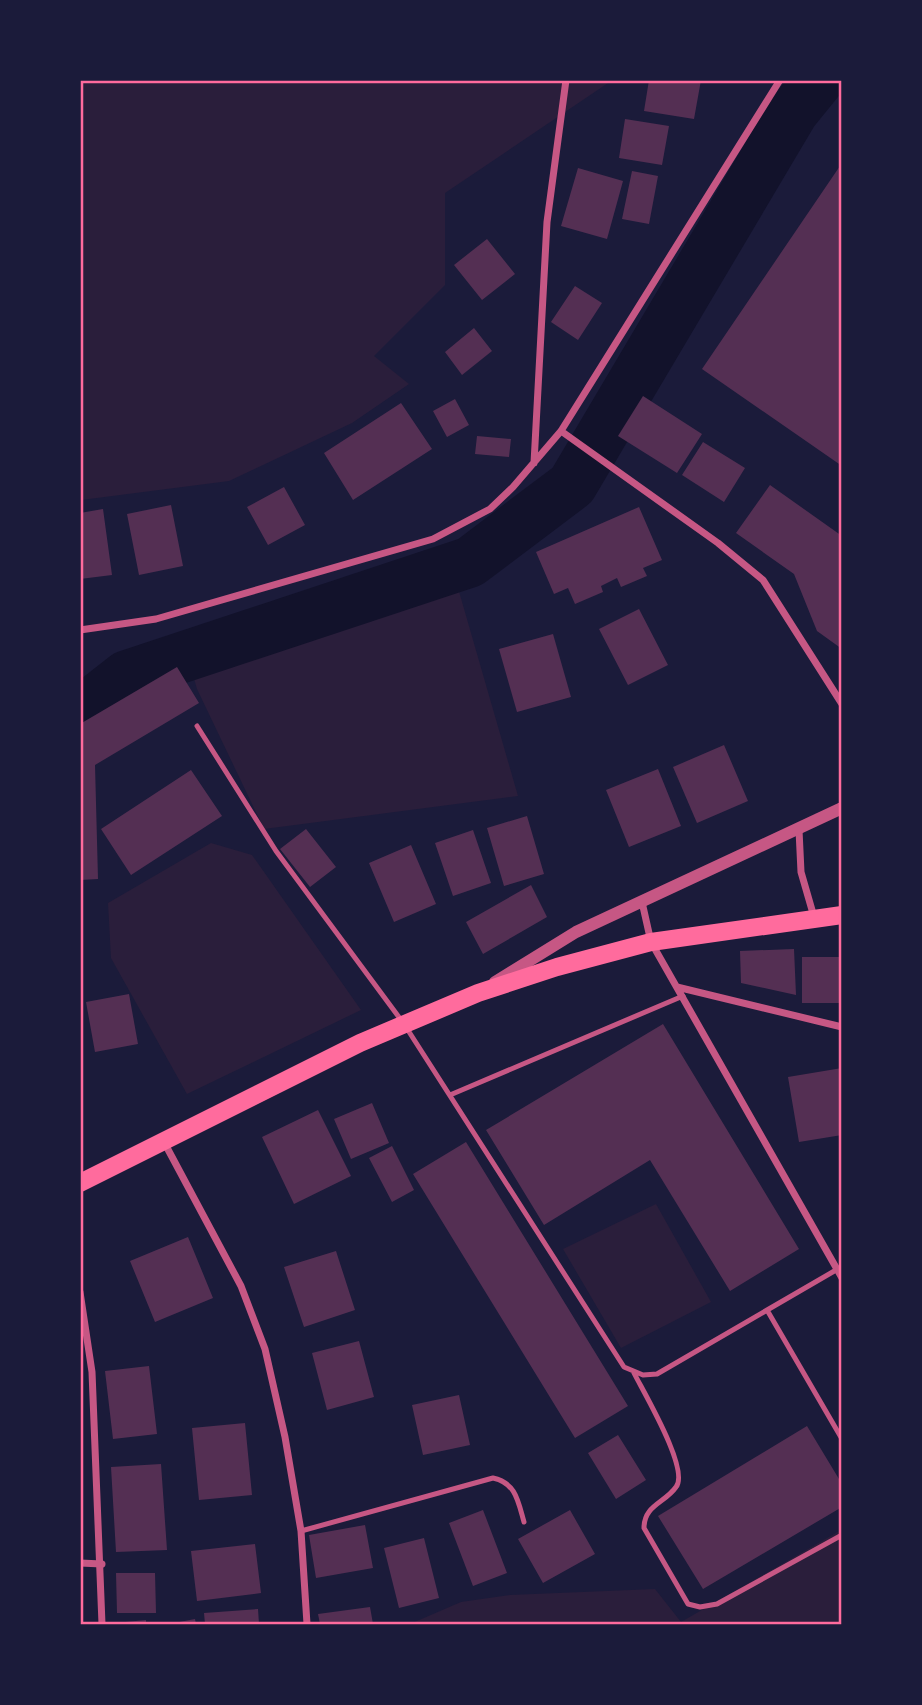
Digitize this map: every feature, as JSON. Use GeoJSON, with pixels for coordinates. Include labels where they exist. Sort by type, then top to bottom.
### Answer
{"type":"FeatureCollection","features":[{"type":"Feature","properties":{"kind":"main road"},"geometry":{"type":"LineString","coordinates":[[80,1183],[360,1042],[478,993],[557,967],[651,942],[842,915]]}},
{"type":"Feature","properties":{"kind":"street"},"geometry":{"type":"LineString","coordinates":[[534,463],[547,222],[566,80]]}},
{"type":"Feature","properties":{"kind":"street"},"geometry":{"type":"LineString","coordinates":[[80,631],[156,620],[433,539],[490,509],[561,431],[780,80]]}},
{"type":"Feature","properties":{"kind":"street"},"geometry":{"type":"LineString","coordinates":[[561,431],[580,448],[718,543],[763,580],[842,704]]}},
{"type":"Feature","properties":{"kind":"street"},"geometry":{"type":"LineString","coordinates":[[478,993],[576,932],[842,808]]}},
{"type":"Feature","properties":{"kind":"street"},"geometry":{"type":"LineString","coordinates":[[799,830],[800,872],[814,917]]}},
{"type":"Feature","properties":{"kind":"street"},"geometry":{"type":"LineString","coordinates":[[642,902],[651,942],[835,1270],[842,1278]]}},
{"type":"Feature","properties":{"kind":"street"},"geometry":{"type":"LineString","coordinates":[[676,987],[842,1027]]}},
{"type":"Feature","properties":{"kind":"street"},"geometry":{"type":"LineString","coordinates":[[164,1142],[241,1286],[265,1349],[285,1437],[301,1531],[307,1625]]}},
{"type":"Feature","properties":{"kind":"street"},"geometry":{"type":"LineString","coordinates":[[80,1292],[92,1372],[102,1564],[102,1625]]}},
{"type":"Feature","properties":{"kind":"street"},"geometry":{"type":"LineString","coordinates":[[80,1563],[102,1564]]}},
{"type":"Feature","properties":{"kind":"lane"},"geometry":{"type":"LineString","coordinates":[[197,726],[276,851],[404,1024],[624,1367],[634,1373],[657,1374],[835,1270]]}},
{"type":"Feature","properties":{"kind":"lane"},"geometry":{"type":"LineString","coordinates":[[450,1095],[683,996]]}},
{"type":"Feature","properties":{"kind":"lane"},"geometry":{"type":"LineString","coordinates":[[767,1310],[842,1439]]}},
{"type":"Feature","properties":{"kind":"lane"},"geometry":{"type":"LineString","coordinates":[[634,1373],[675,1456],[680,1478],[677,1486],[650,1509],[645,1528],[688,1604],[699,1607],[717,1604],[842,1535]]}},
{"type":"Feature","properties":{"kind":"lane"},"geometry":{"type":"LineString","coordinates":[[301,1531],[492,1478],[504,1480],[515,1490],[524,1522]]}},
{"type":"Feature","properties":{"kind":"shaded area"},"geometry":{"type":"Polygon","coordinates":[[[80,81],[611,81],[445,193],[445,285],[374,356],[409,384],[352,423],[229,481],[81,500],[80,81]]]}},
{"type":"Feature","properties":{"kind":"shaded area"},"geometry":{"type":"Polygon","coordinates":[[[456,581],[518,796],[264,829],[197,689],[191,668],[456,581]]]}},
{"type":"Feature","properties":{"kind":"shaded area"},"geometry":{"type":"Polygon","coordinates":[[[211,843],[252,855],[361,1010],[187,1094],[111,958],[108,903],[211,843]]]}},
{"type":"Feature","properties":{"kind":"shaded area"},"geometry":{"type":"Polygon","coordinates":[[[656,1204],[711,1302],[621,1348],[563,1249],[656,1204]]]}},
{"type":"Feature","properties":{"kind":"shaded area"},"geometry":{"type":"Polygon","coordinates":[[[841,1530],[841,1624],[410,1624],[461,1602],[510,1595],[655,1589],[681,1622],[841,1530]]]}},
{"type":"Feature","properties":{"kind":"building"},"geometry":{"type":"Polygon","coordinates":[[[649,80],[701,80],[694,119],[644,111],[649,80]]]}},
{"type":"Feature","properties":{"kind":"building"},"geometry":{"type":"Polygon","coordinates":[[[625,119],[669,126],[662,165],[619,158],[625,119]]]}},
{"type":"Feature","properties":{"kind":"building"},"geometry":{"type":"Polygon","coordinates":[[[842,163],[842,466],[702,369],[842,163]]]}},
{"type":"Feature","properties":{"kind":"building"},"geometry":{"type":"Polygon","coordinates":[[[578,168],[623,181],[607,239],[561,226],[578,168]]]}},
{"type":"Feature","properties":{"kind":"building"},"geometry":{"type":"Polygon","coordinates":[[[632,171],[658,176],[649,224],[622,219],[632,171]]]}},
{"type":"Feature","properties":{"kind":"building"},"geometry":{"type":"Polygon","coordinates":[[[487,239],[515,274],[482,300],[454,265],[487,239]]]}},
{"type":"Feature","properties":{"kind":"building"},"geometry":{"type":"Polygon","coordinates":[[[575,286],[602,303],[578,340],[551,322],[575,286]]]}},
{"type":"Feature","properties":{"kind":"building"},"geometry":{"type":"Polygon","coordinates":[[[474,328],[492,351],[462,375],[445,352],[474,328]]]}},
{"type":"Feature","properties":{"kind":"building"},"geometry":{"type":"Polygon","coordinates":[[[643,396],[702,434],[677,473],[618,436],[643,396]]]}},
{"type":"Feature","properties":{"kind":"building"},"geometry":{"type":"Polygon","coordinates":[[[455,399],[469,425],[447,437],[433,411],[455,399]]]}},
{"type":"Feature","properties":{"kind":"building"},"geometry":{"type":"Polygon","coordinates":[[[401,403],[432,449],[353,500],[324,453],[401,403]]]}},
{"type":"Feature","properties":{"kind":"building"},"geometry":{"type":"Polygon","coordinates":[[[477,436],[511,439],[509,457],[475,454],[477,436]]]}},
{"type":"Feature","properties":{"kind":"building"},"geometry":{"type":"Polygon","coordinates":[[[703,442],[745,468],[724,502],[682,475],[703,442]]]}},
{"type":"Feature","properties":{"kind":"building"},"geometry":{"type":"Polygon","coordinates":[[[770,485],[842,536],[842,649],[817,631],[794,574],[736,533],[770,485]]]}},
{"type":"Feature","properties":{"kind":"building"},"geometry":{"type":"Polygon","coordinates":[[[284,487],[305,525],[268,545],[247,507],[284,487]]]}},
{"type":"Feature","properties":{"kind":"building"},"geometry":{"type":"Polygon","coordinates":[[[171,505],[183,566],[139,575],[127,514],[171,505]]]}},
{"type":"Feature","properties":{"kind":"building"},"geometry":{"type":"Polygon","coordinates":[[[639,507],[662,560],[643,568],[647,576],[621,587],[617,578],[601,586],[603,592],[575,604],[568,588],[554,594],[536,552],[639,507]]]}},
{"type":"Feature","properties":{"kind":"building"},"geometry":{"type":"Polygon","coordinates":[[[103,509],[112,575],[80,579],[80,513],[103,509]]]}},
{"type":"Feature","properties":{"kind":"building"},"geometry":{"type":"Polygon","coordinates":[[[639,609],[668,665],[628,685],[599,629],[639,609]]]}},
{"type":"Feature","properties":{"kind":"building"},"geometry":{"type":"Polygon","coordinates":[[[553,634],[571,697],[517,712],[499,649],[553,634]]]}},
{"type":"Feature","properties":{"kind":"building"},"geometry":{"type":"Polygon","coordinates":[[[177,667],[199,703],[95,765],[98,879],[80,880],[80,724],[177,667]]]}},
{"type":"Feature","properties":{"kind":"building"},"geometry":{"type":"Polygon","coordinates":[[[724,745],[748,801],[697,823],[673,767],[724,745]]]}},
{"type":"Feature","properties":{"kind":"building"},"geometry":{"type":"Polygon","coordinates":[[[658,769],[681,826],[629,847],[606,790],[658,769]]]}},
{"type":"Feature","properties":{"kind":"building"},"geometry":{"type":"Polygon","coordinates":[[[191,770],[222,816],[131,875],[101,829],[191,770]]]}},
{"type":"Feature","properties":{"kind":"building"},"geometry":{"type":"Polygon","coordinates":[[[527,816],[544,874],[504,886],[487,828],[527,816]]]}},
{"type":"Feature","properties":{"kind":"building"},"geometry":{"type":"Polygon","coordinates":[[[306,829],[336,867],[310,887],[280,849],[306,829]]]}},
{"type":"Feature","properties":{"kind":"building"},"geometry":{"type":"Polygon","coordinates":[[[473,830],[491,883],[453,896],[435,843],[473,830]]]}},
{"type":"Feature","properties":{"kind":"building"},"geometry":{"type":"Polygon","coordinates":[[[411,845],[436,904],[394,922],[369,863],[411,845]]]}},
{"type":"Feature","properties":{"kind":"building"},"geometry":{"type":"Polygon","coordinates":[[[531,885],[547,917],[483,954],[466,922],[531,885]]]}},
{"type":"Feature","properties":{"kind":"building"},"geometry":{"type":"Polygon","coordinates":[[[794,949],[796,995],[741,983],[740,951],[794,949]]]}},
{"type":"Feature","properties":{"kind":"building"},"geometry":{"type":"Polygon","coordinates":[[[802,957],[842,957],[842,1003],[802,1003],[802,957]]]}},
{"type":"Feature","properties":{"kind":"building"},"geometry":{"type":"Polygon","coordinates":[[[129,994],[138,1044],[95,1052],[86,1002],[129,994]]]}},
{"type":"Feature","properties":{"kind":"building"},"geometry":{"type":"Polygon","coordinates":[[[663,1024],[799,1249],[730,1291],[650,1160],[544,1225],[486,1130],[663,1024]]]}},
{"type":"Feature","properties":{"kind":"building"},"geometry":{"type":"Polygon","coordinates":[[[842,1068],[842,1135],[799,1142],[788,1077],[842,1068]]]}},
{"type":"Feature","properties":{"kind":"building"},"geometry":{"type":"Polygon","coordinates":[[[372,1103],[389,1143],[351,1159],[334,1119],[372,1103]]]}},
{"type":"Feature","properties":{"kind":"building"},"geometry":{"type":"Polygon","coordinates":[[[318,1110],[351,1176],[294,1204],[262,1137],[318,1110]]]}},
{"type":"Feature","properties":{"kind":"building"},"geometry":{"type":"Polygon","coordinates":[[[466,1142],[628,1406],[575,1438],[413,1174],[466,1142]]]}},
{"type":"Feature","properties":{"kind":"building"},"geometry":{"type":"Polygon","coordinates":[[[392,1146],[414,1190],[392,1202],[369,1158],[392,1146]]]}},
{"type":"Feature","properties":{"kind":"building"},"geometry":{"type":"Polygon","coordinates":[[[188,1237],[213,1298],[155,1322],[130,1261],[188,1237]]]}},
{"type":"Feature","properties":{"kind":"building"},"geometry":{"type":"Polygon","coordinates":[[[336,1251],[355,1310],[304,1327],[284,1267],[336,1251]]]}},
{"type":"Feature","properties":{"kind":"building"},"geometry":{"type":"Polygon","coordinates":[[[359,1341],[374,1397],[327,1410],[312,1353],[359,1341]]]}},
{"type":"Feature","properties":{"kind":"building"},"geometry":{"type":"Polygon","coordinates":[[[149,1366],[157,1434],[113,1439],[105,1371],[149,1366]]]}},
{"type":"Feature","properties":{"kind":"building"},"geometry":{"type":"Polygon","coordinates":[[[459,1395],[470,1445],[423,1455],[412,1405],[459,1395]]]}},
{"type":"Feature","properties":{"kind":"building"},"geometry":{"type":"Polygon","coordinates":[[[245,1423],[252,1495],[199,1500],[192,1428],[245,1423]]]}},
{"type":"Feature","properties":{"kind":"building"},"geometry":{"type":"Polygon","coordinates":[[[807,1426],[842,1484],[842,1507],[703,1589],[658,1516],[807,1426]]]}},
{"type":"Feature","properties":{"kind":"building"},"geometry":{"type":"Polygon","coordinates":[[[618,1435],[646,1480],[616,1499],[588,1453],[618,1435]]]}},
{"type":"Feature","properties":{"kind":"building"},"geometry":{"type":"Polygon","coordinates":[[[161,1464],[167,1550],[116,1552],[111,1467],[161,1464]]]}},
{"type":"Feature","properties":{"kind":"building"},"geometry":{"type":"Polygon","coordinates":[[[483,1510],[507,1573],[473,1586],[449,1523],[483,1510]]]}},
{"type":"Feature","properties":{"kind":"building"},"geometry":{"type":"Polygon","coordinates":[[[570,1510],[595,1554],[543,1583],[518,1539],[570,1510]]]}},
{"type":"Feature","properties":{"kind":"building"},"geometry":{"type":"Polygon","coordinates":[[[365,1525],[373,1568],[316,1578],[309,1535],[365,1525]]]}},
{"type":"Feature","properties":{"kind":"building"},"geometry":{"type":"Polygon","coordinates":[[[424,1538],[439,1598],[399,1608],[384,1548],[424,1538]]]}},
{"type":"Feature","properties":{"kind":"building"},"geometry":{"type":"Polygon","coordinates":[[[255,1544],[261,1593],[197,1601],[191,1551],[255,1544]]]}},
{"type":"Feature","properties":{"kind":"building"},"geometry":{"type":"Polygon","coordinates":[[[116,1573],[155,1573],[156,1613],[117,1613],[116,1573]]]}},
{"type":"Feature","properties":{"kind":"building"},"geometry":{"type":"Polygon","coordinates":[[[370,1607],[373,1624],[320,1624],[318,1614],[370,1607]]]}},
{"type":"Feature","properties":{"kind":"building"},"geometry":{"type":"Polygon","coordinates":[[[258,1609],[259,1624],[205,1624],[204,1613],[258,1609]]]}},
{"type":"Feature","properties":{"kind":"building"},"geometry":{"type":"Polygon","coordinates":[[[195,1619],[196,1624],[174,1624],[174,1623],[195,1619]]]}},
{"type":"Feature","properties":{"kind":"building"},"geometry":{"type":"Polygon","coordinates":[[[146,1620],[146,1624],[115,1624],[115,1623],[146,1620]]]}},
{"type":"Feature","properties":{"kind":"waterway"},"geometry":{"type":"LineString","coordinates":[[80,712],[126,676],[470,562],[572,485],[793,112],[819,80]]}}]}
